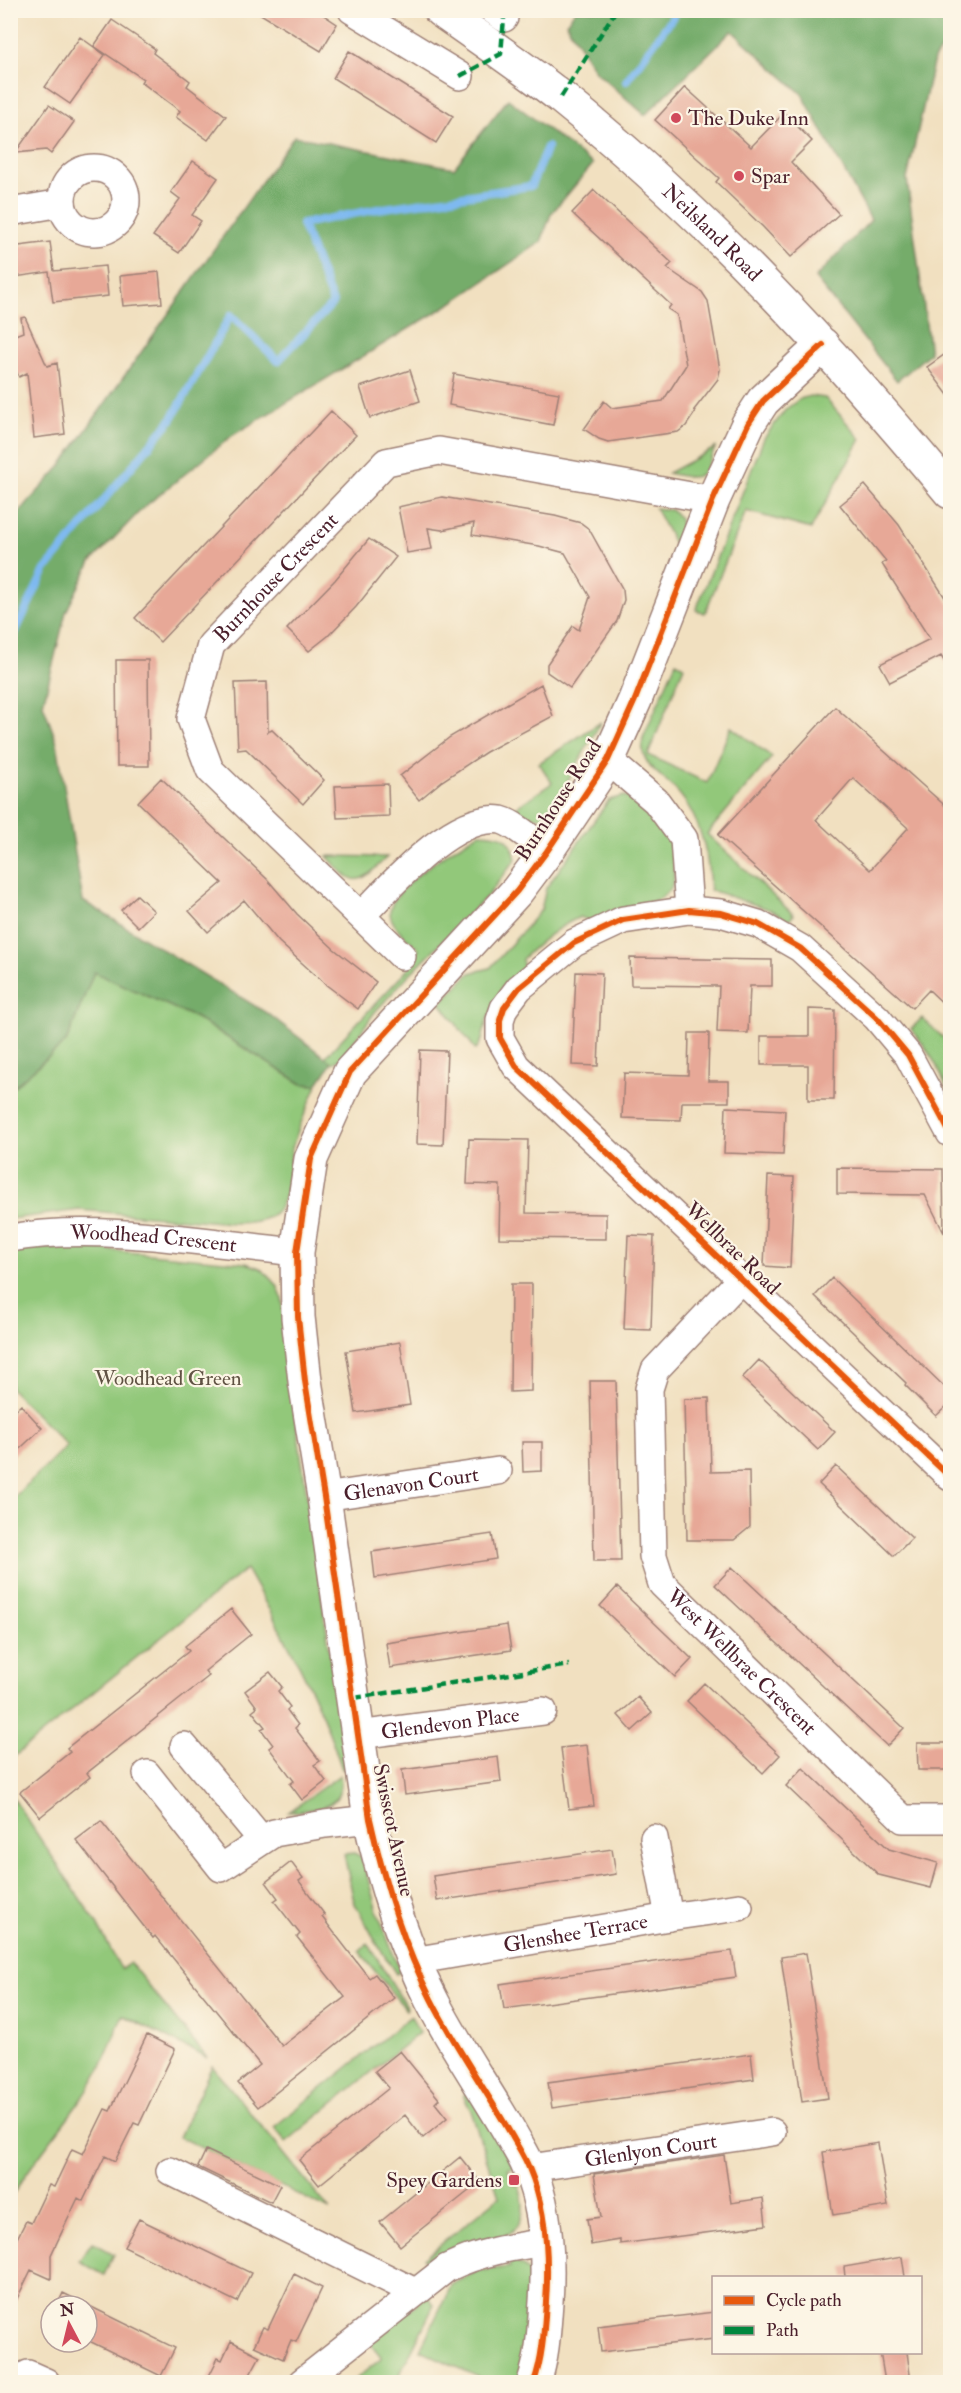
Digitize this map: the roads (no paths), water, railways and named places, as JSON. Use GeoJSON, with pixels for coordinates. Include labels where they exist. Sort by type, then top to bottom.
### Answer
{"type":"FeatureCollection","features":[{"type":"Feature","properties":{"kind":"street"},"geometry":{"type":"LineString","coordinates":[[352,10],[460,76]]}},
{"type":"Feature","properties":{"kind":"street","name":"Neilsland Road"},"geometry":{"type":"LineString","coordinates":[[440,10],[561,97],[656,179],[737,256],[823,345],[951,492]]}},
{"type":"Feature","properties":{"kind":"street"},"geometry":{"type":"LineString","coordinates":[[10,212],[63,203]]}},
{"type":"Feature","properties":{"kind":"street","name":"Burnhouse Road"},"geometry":{"type":"LineString","coordinates":[[297,1252],[310,1159],[350,1072],[517,891],[547,851],[608,760],[635,700],[713,500],[745,428],[763,401],[823,345]]}},
{"type":"Feature","properties":{"kind":"street","name":"Burnhouse Crescent"},"geometry":{"type":"LineString","coordinates":[[402,956],[210,770],[191,719],[211,645],[386,462],[439,451],[713,500]]}},
{"type":"Feature","properties":{"kind":"street"},"geometry":{"type":"LineString","coordinates":[[608,760],[656,801],[684,839],[689,910],[721,913],[758,924],[800,948],[877,1018],[908,1055],[951,1133]]}},
{"type":"Feature","properties":{"kind":"street"},"geometry":{"type":"LineString","coordinates":[[362,915],[399,876],[452,832],[478,822],[502,820],[547,851]]}},
{"type":"Feature","properties":{"kind":"street","name":"Wellbrae Road"},"geometry":{"type":"LineString","coordinates":[[689,910],[623,920],[574,943],[519,988],[504,1008],[500,1020],[500,1038],[516,1066],[951,1477]]}},
{"type":"Feature","properties":{"kind":"street","name":"Woodhead Crescent"},"geometry":{"type":"LineString","coordinates":[[10,1238],[56,1233],[140,1235],[297,1252]]}},
{"type":"Feature","properties":{"kind":"street","name":"Swisscot Avenue"},"geometry":{"type":"LineString","coordinates":[[297,1252],[298,1317],[302,1360],[370,1819],[380,1866],[394,1912],[413,1960],[451,2038],[530,2168],[547,2242],[542,2381]]}},
{"type":"Feature","properties":{"kind":"street","name":"West Wellbrae Crescent"},"geometry":{"type":"LineString","coordinates":[[741,1279],[655,1370],[649,1389],[653,1556],[659,1577],[662,1584],[903,1819],[951,1819]]}},
{"type":"Feature","properties":{"kind":"street","name":"Glenavon Court"},"geometry":{"type":"LineString","coordinates":[[324,1497],[498,1471]]}},
{"type":"Feature","properties":{"kind":"street","name":"Glendevon Place"},"geometry":{"type":"LineString","coordinates":[[358,1735],[543,1711]]}},
{"type":"Feature","properties":{"kind":"street"},"geometry":{"type":"LineString","coordinates":[[184,1746],[262,1840]]}},
{"type":"Feature","properties":{"kind":"street"},"geometry":{"type":"LineString","coordinates":[[147,1774],[221,1868],[274,1833],[370,1819]]}},
{"type":"Feature","properties":{"kind":"street"},"geometry":{"type":"LineString","coordinates":[[654,1838],[669,1917]]}},
{"type":"Feature","properties":{"kind":"street","name":"Glenshee Terrace"},"geometry":{"type":"LineString","coordinates":[[413,1960],[740,1907]]}},
{"type":"Feature","properties":{"kind":"street","name":"Glenlyon Court"},"geometry":{"type":"LineString","coordinates":[[530,2168],[772,2132]]}},
{"type":"Feature","properties":{"kind":"street"},"geometry":{"type":"LineString","coordinates":[[170,2171],[415,2292]]}},
{"type":"Feature","properties":{"kind":"street"},"geometry":{"type":"LineString","coordinates":[[302,2382],[447,2268],[474,2255],[505,2247],[547,2242]]}},
{"type":"Feature","properties":{"kind":"waterway"},"geometry":{"type":"LineString","coordinates":[[626,81],[678,10]]}},
{"type":"Feature","properties":{"kind":"waterway"},"geometry":{"type":"LineString","coordinates":[[10,643],[45,570],[171,420],[231,315],[278,361],[333,303],[302,224],[378,209],[531,186],[547,147]]}},
{"type":"Feature","properties":{"kind":"place","name":"The Duke Inn"},"geometry":{"type":"Point","coordinates":[676,118]}},
{"type":"Feature","properties":{"kind":"place","name":"Spar"},"geometry":{"type":"Point","coordinates":[739,176]}},
{"type":"Feature","properties":{"kind":"place","name":"Spey Gardens"},"geometry":{"type":"Point","coordinates":[514,2180]}},
{"type":"Feature","properties":{"kind":"park label","name":"Woodhead Green"},"geometry":{"type":"Point","coordinates":[168,1378]}}]}
